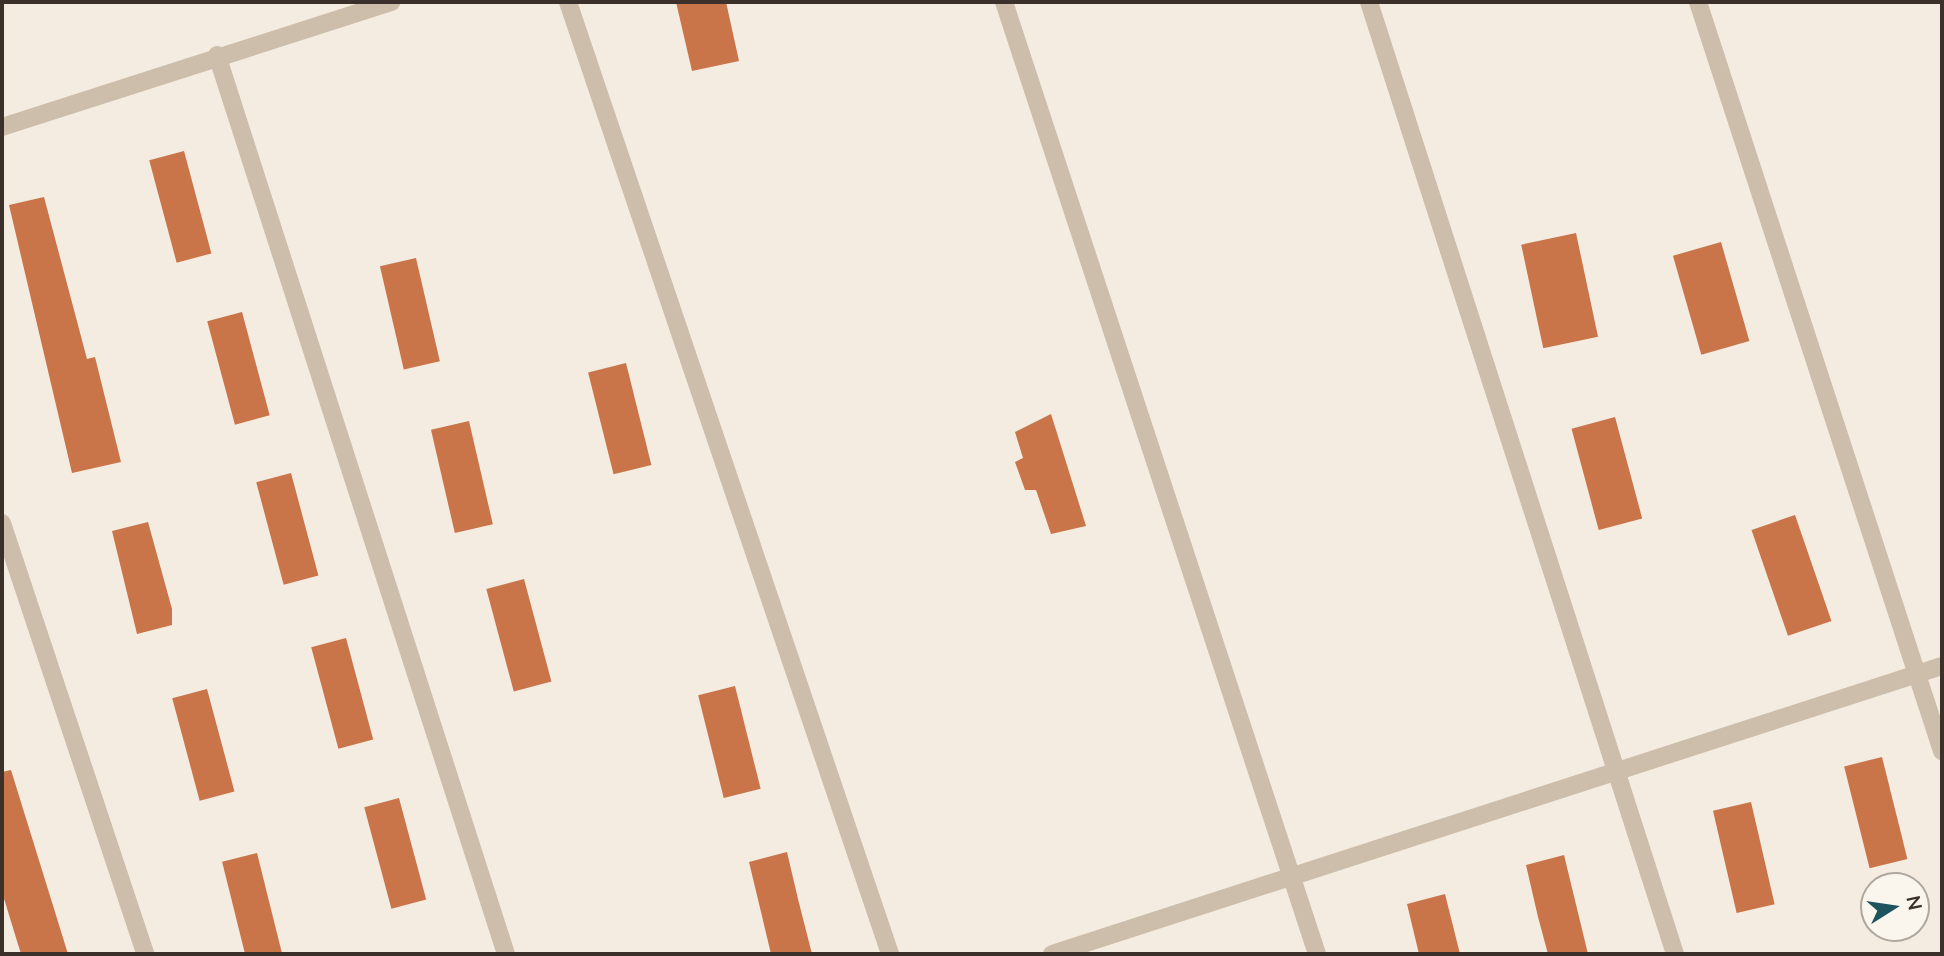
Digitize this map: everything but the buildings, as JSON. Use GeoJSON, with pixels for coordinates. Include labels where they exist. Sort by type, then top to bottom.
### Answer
{"type":"FeatureCollection","features":[{"type":"Feature","properties":{"kind":"lane"},"geometry":{"type":"LineString","coordinates":[[2,127],[217,55],[391,2]]}},
{"type":"Feature","properties":{"kind":"lane"},"geometry":{"type":"LineString","coordinates":[[568,2],[890,954]]}},
{"type":"Feature","properties":{"kind":"lane"},"geometry":{"type":"LineString","coordinates":[[1004,2],[1317,954]]}},
{"type":"Feature","properties":{"kind":"lane"},"geometry":{"type":"LineString","coordinates":[[1369,2],[1619,771],[1675,954]]}},
{"type":"Feature","properties":{"kind":"lane"},"geometry":{"type":"LineString","coordinates":[[1698,2],[1942,751]]}},
{"type":"Feature","properties":{"kind":"lane"},"geometry":{"type":"LineString","coordinates":[[217,55],[506,954]]}},
{"type":"Feature","properties":{"kind":"lane"},"geometry":{"type":"LineString","coordinates":[[2,523],[145,954]]}},
{"type":"Feature","properties":{"kind":"lane"},"geometry":{"type":"LineString","coordinates":[[1052,954],[1942,667]]}}]}
